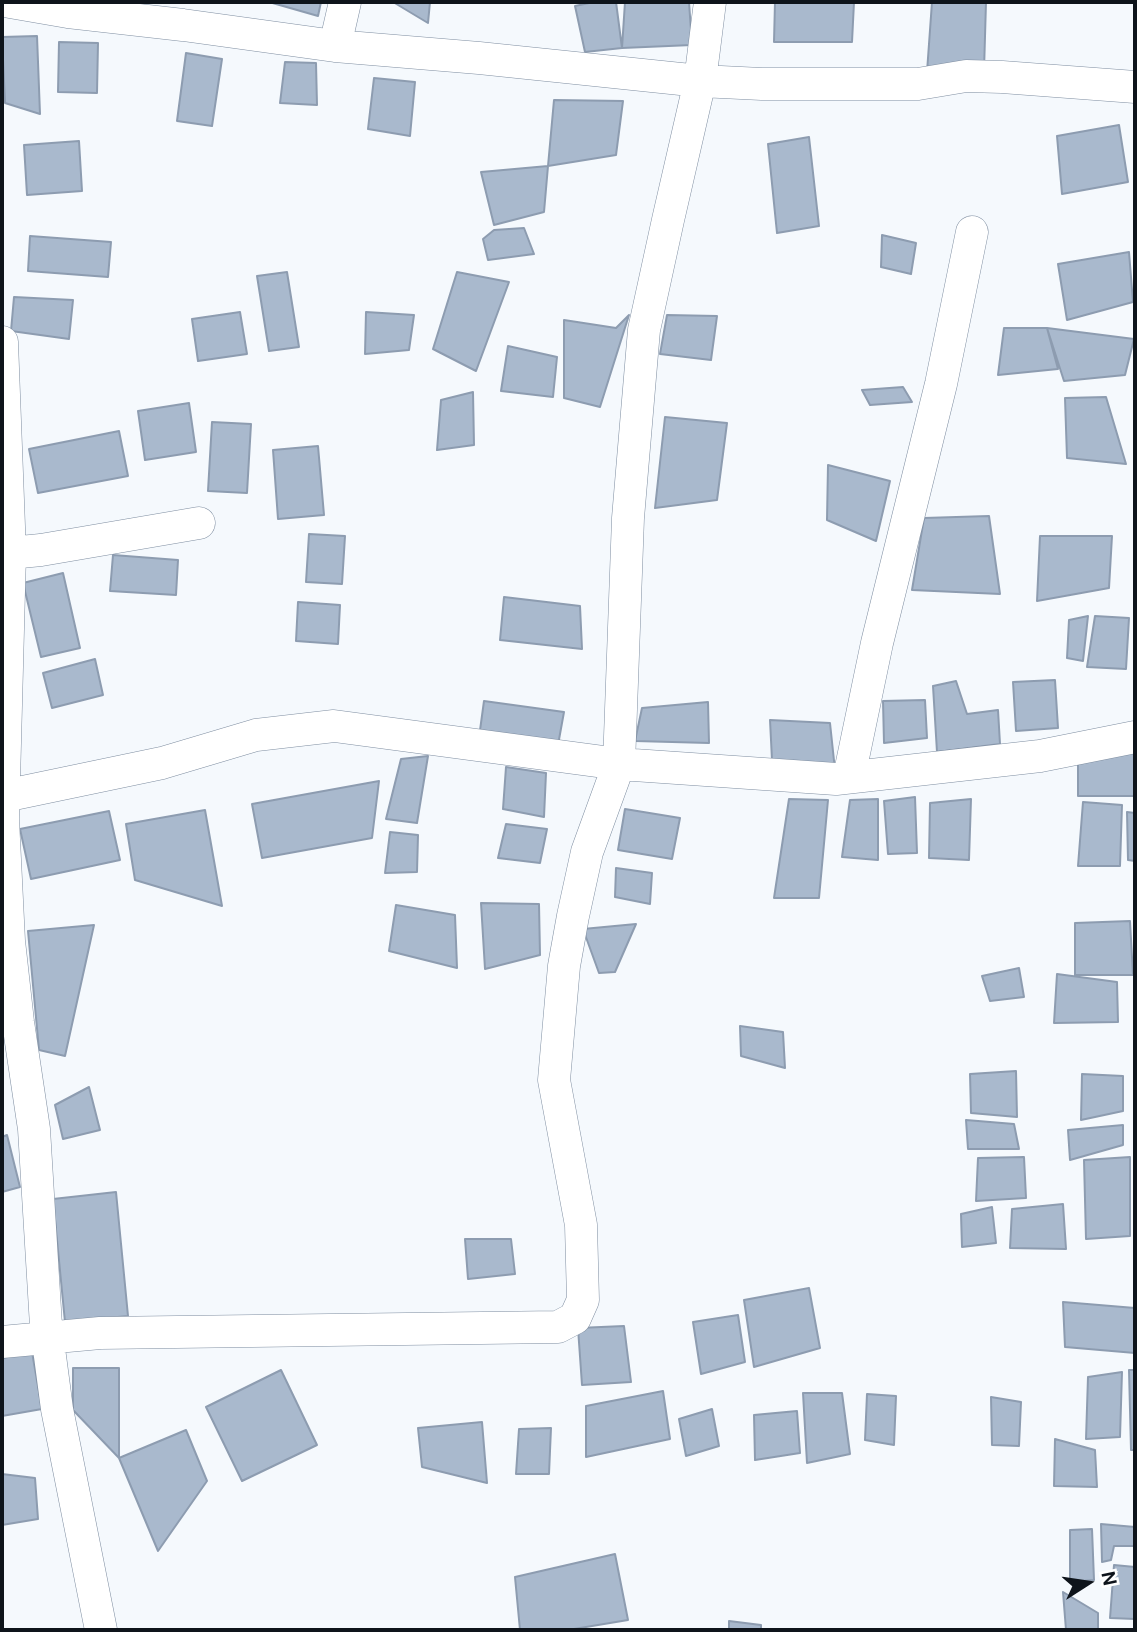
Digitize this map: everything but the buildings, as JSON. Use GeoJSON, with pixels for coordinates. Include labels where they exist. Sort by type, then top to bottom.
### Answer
{"type":"FeatureCollection","features":[{"type":"Feature","properties":{"kind":"street"},"geometry":{"type":"LineString","coordinates":[[10,2],[68,12],[335,46],[700,81],[918,85],[966,76],[1135,88]]}},
{"type":"Feature","properties":{"kind":"street"},"geometry":{"type":"LineString","coordinates":[[335,46],[345,2]]}},
{"type":"Feature","properties":{"kind":"street"},"geometry":{"type":"LineString","coordinates":[[2,1342],[100,1333],[558,1327],[575,1318],[583,1300],[581,1225],[554,1080],[564,966],[587,852],[619,764],[628,518],[644,330],[700,81],[710,2]]}},
{"type":"Feature","properties":{"kind":"street"},"geometry":{"type":"LineString","coordinates":[[849,777],[877,643],[941,384],[972,232]]}},
{"type":"Feature","properties":{"kind":"street"},"geometry":{"type":"LineString","coordinates":[[2,342],[10,553],[3,819],[9,941],[34,1129],[46,1326],[57,1409],[102,1630]]}},
{"type":"Feature","properties":{"kind":"street"},"geometry":{"type":"LineString","coordinates":[[10,553],[199,523]]}},
{"type":"Feature","properties":{"kind":"street"},"geometry":{"type":"LineString","coordinates":[[4,796],[162,763],[256,735],[334,726],[619,764],[835,779],[1040,756],[1135,737]]}}]}
